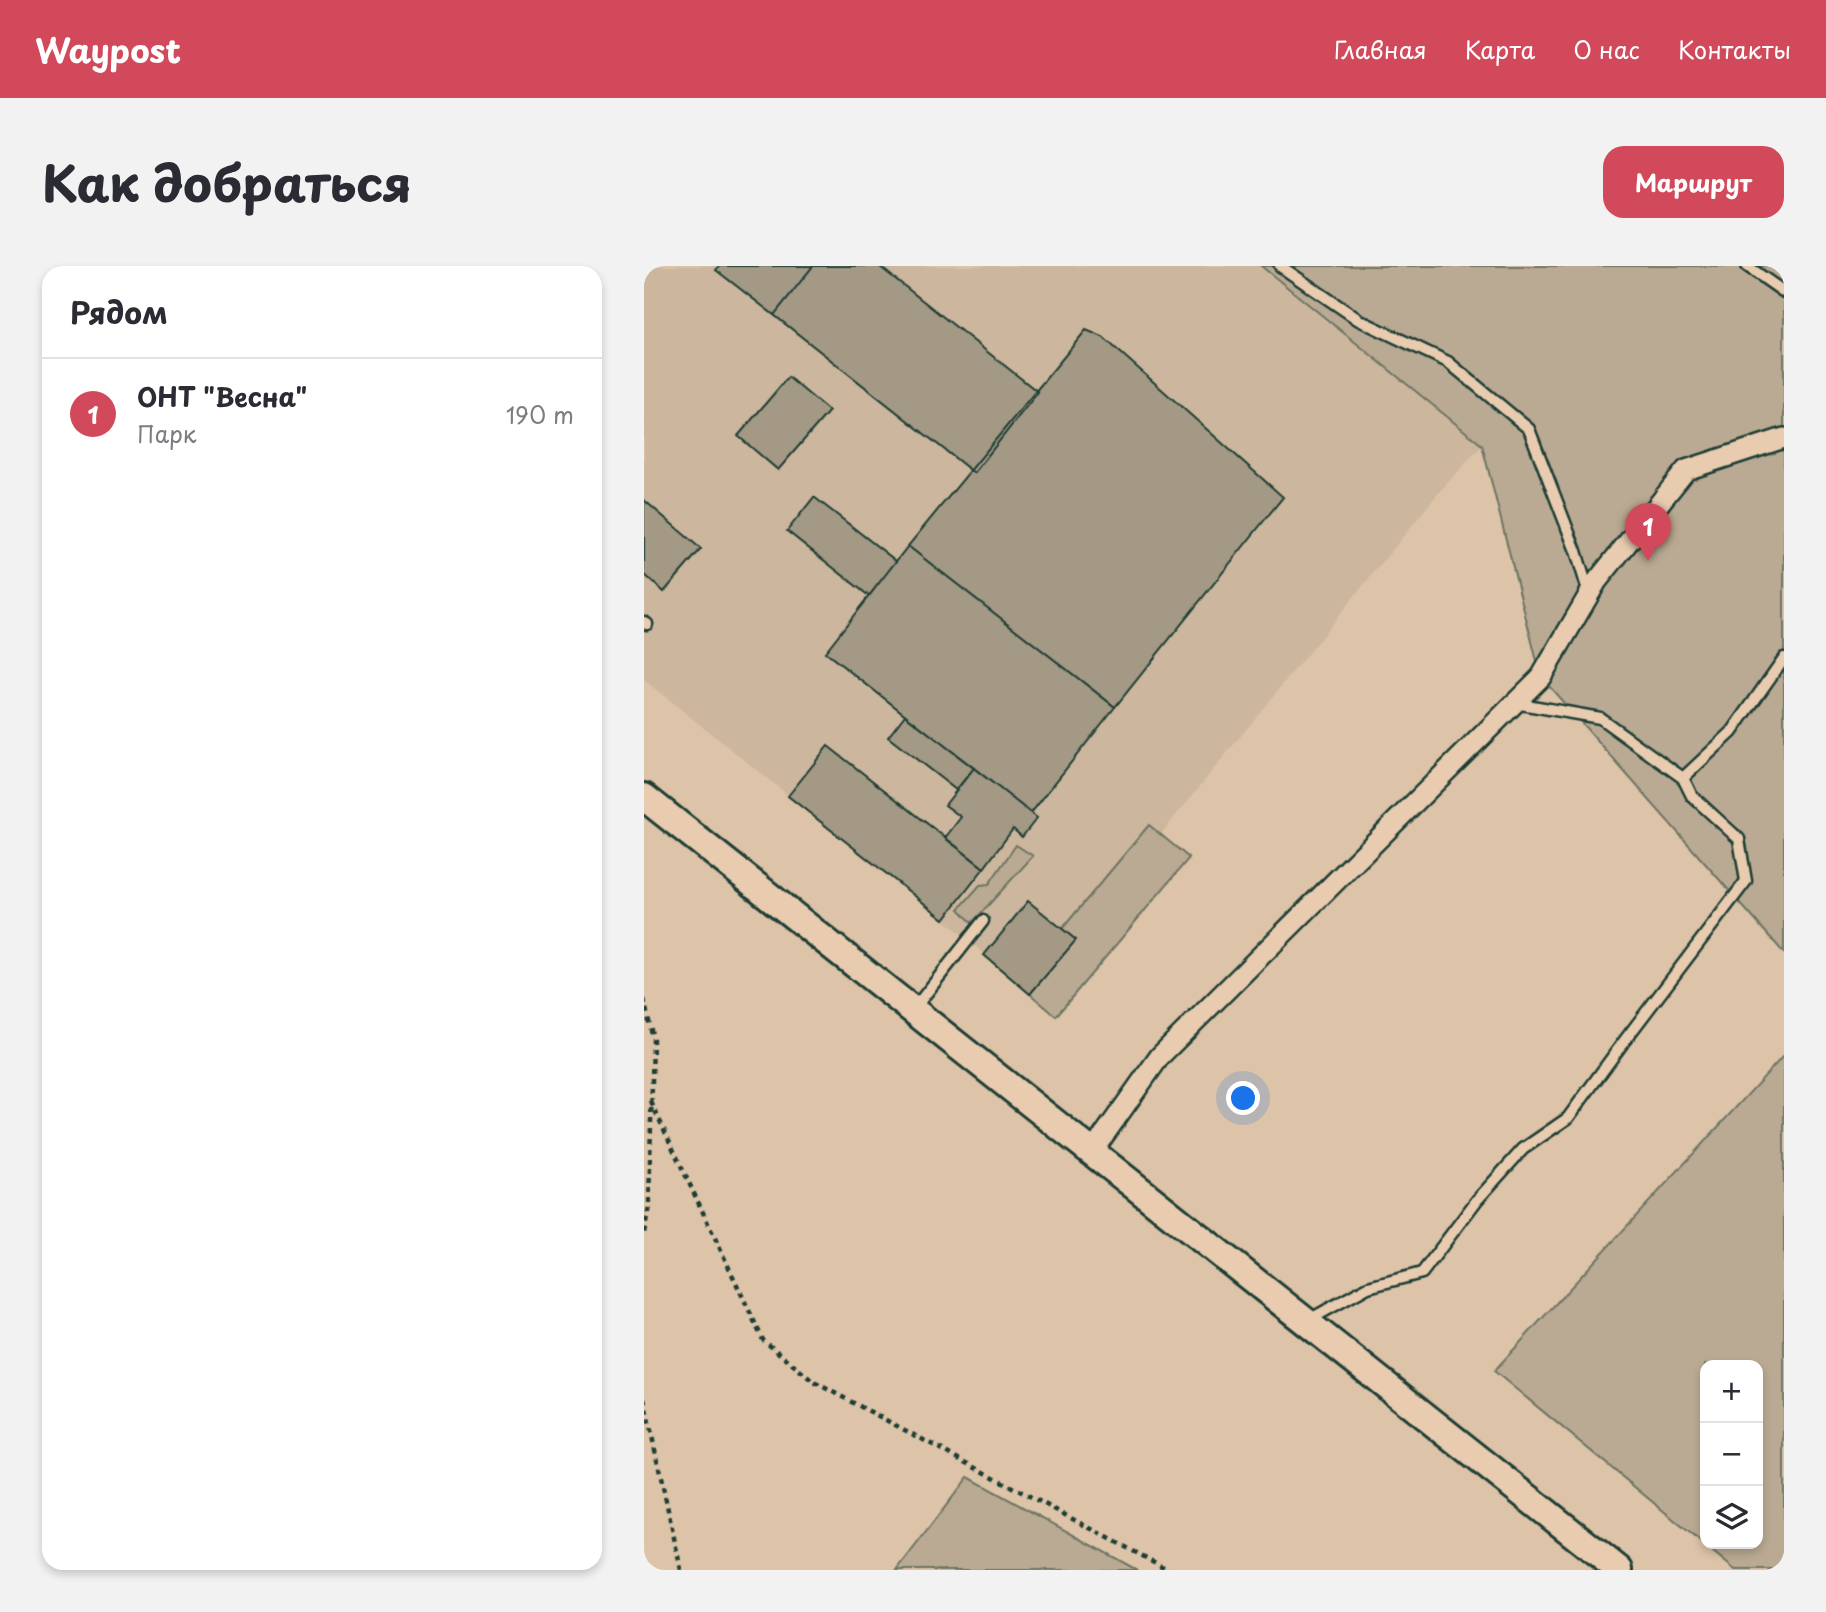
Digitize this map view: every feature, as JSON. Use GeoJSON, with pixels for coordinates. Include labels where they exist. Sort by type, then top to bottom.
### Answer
{"type":"FeatureCollection","features":[{"type":"Feature","properties":{"kind":"street"},"geometry":{"type":"LineString","coordinates":[[1092,1152],[1160,1056],[1541,677],[1597,581],[1686,470],[1784,438]]}},
{"type":"Feature","properties":{"kind":"street"},"geometry":{"type":"LineString","coordinates":[[644,797],[1619,1570]]}},
{"type":"Feature","properties":{"kind":"lane"},"geometry":{"type":"LineString","coordinates":[[1280,266],[1359,320],[1448,362],[1529,429],[1576,551],[1589,595]]}},
{"type":"Feature","properties":{"kind":"lane"},"geometry":{"type":"LineString","coordinates":[[1747,266],[1784,292]]}},
{"type":"Feature","properties":{"kind":"lane"},"geometry":{"type":"LineString","coordinates":[[1683,778],[1732,732],[1784,658]]}},
{"type":"Feature","properties":{"kind":"lane"},"geometry":{"type":"LineString","coordinates":[[1306,1322],[1368,1287],[1422,1273],[1477,1200],[1522,1149],[1568,1118],[1746,881],[1739,839],[1692,796],[1683,778],[1600,718],[1515,703]]}},
{"type":"Feature","properties":{"kind":"lane"},"geometry":{"type":"LineString","coordinates":[[913,1010],[983,921]]}},
{"type":"Feature","properties":{"kind":"path"},"geometry":{"type":"LineString","coordinates":[[644,999],[653,1039],[649,1206],[644,1233]]}},
{"type":"Feature","properties":{"kind":"path"},"geometry":{"type":"LineString","coordinates":[[652,1102],[763,1340],[814,1382],[1169,1570]]}},
{"type":"Feature","properties":{"kind":"path"},"geometry":{"type":"LineString","coordinates":[[644,1399],[681,1570]]}},
{"type":"Feature","properties":{"kind":"shaded area"},"geometry":{"type":"Polygon","coordinates":[[[644,266],[1259,266],[1482,445],[1440,491],[1161,834],[1189,858],[1056,1016],[944,919],[644,680],[644,266]]]}},
{"type":"Feature","properties":{"kind":"shaded area"},"geometry":{"type":"Polygon","coordinates":[[[1261,266],[1784,266],[1784,953],[1541,677],[1482,445],[1261,266]]]}},
{"type":"Feature","properties":{"kind":"shaded area"},"geometry":{"type":"Polygon","coordinates":[[[1149,825],[1189,858],[1056,1016],[1030,994],[1075,941],[1062,929],[1149,825]]]}},
{"type":"Feature","properties":{"kind":"shaded area"},"geometry":{"type":"Polygon","coordinates":[[[1016,845],[1033,856],[972,923],[959,909],[980,885],[989,884],[1016,845]]]}},
{"type":"Feature","properties":{"kind":"shaded area"},"geometry":{"type":"Polygon","coordinates":[[[1784,1055],[1784,1570],[1735,1570],[1710,1549],[1763,1549],[1763,1360],[1700,1360],[1700,1541],[1494,1371],[1784,1055]]]}},
{"type":"Feature","properties":{"kind":"shaded area"},"geometry":{"type":"Polygon","coordinates":[[[968,1477],[1137,1570],[897,1570],[968,1477]]]}},
{"type":"Feature","properties":{"kind":"building"},"geometry":{"type":"Polygon","coordinates":[[[719,266],[813,266],[774,315],[716,270],[719,266]]]}},
{"type":"Feature","properties":{"kind":"building"},"geometry":{"type":"Polygon","coordinates":[[[813,266],[879,266],[1038,392],[974,473],[774,315],[813,266]]]}},
{"type":"Feature","properties":{"kind":"building"},"geometry":{"type":"Polygon","coordinates":[[[1086,330],[1103,337],[1283,497],[1115,707],[908,546],[1086,330]]]}},
{"type":"Feature","properties":{"kind":"building"},"geometry":{"type":"Polygon","coordinates":[[[788,377],[829,411],[778,470],[738,436],[788,377]]]}},
{"type":"Feature","properties":{"kind":"building"},"geometry":{"type":"Polygon","coordinates":[[[814,497],[896,561],[869,596],[787,531],[814,497]]]}},
{"type":"Feature","properties":{"kind":"building"},"geometry":{"type":"Polygon","coordinates":[[[644,500],[701,549],[664,592],[644,574],[644,500]]]}},
{"type":"Feature","properties":{"kind":"building"},"geometry":{"type":"Polygon","coordinates":[[[908,546],[1115,707],[1031,813],[825,652],[908,546]]]}},
{"type":"Feature","properties":{"kind":"building"},"geometry":{"type":"Polygon","coordinates":[[[905,715],[974,768],[956,790],[888,737],[905,715]]]}},
{"type":"Feature","properties":{"kind":"building"},"geometry":{"type":"Polygon","coordinates":[[[828,746],[984,868],[944,919],[788,796],[828,746]]]}},
{"type":"Feature","properties":{"kind":"building"},"geometry":{"type":"Polygon","coordinates":[[[974,768],[1037,818],[1022,837],[1013,829],[984,868],[945,838],[961,817],[945,805],[974,768]]]}},
{"type":"Feature","properties":{"kind":"building"},"geometry":{"type":"Polygon","coordinates":[[[1028,901],[1076,940],[1030,994],[984,955],[1028,901]]]}},
{"type":"Feature","properties":{"kind":"place","name":"ОНТ \"Весна\""},"geometry":{"type":"Point","coordinates":[1648,561]}}]}
